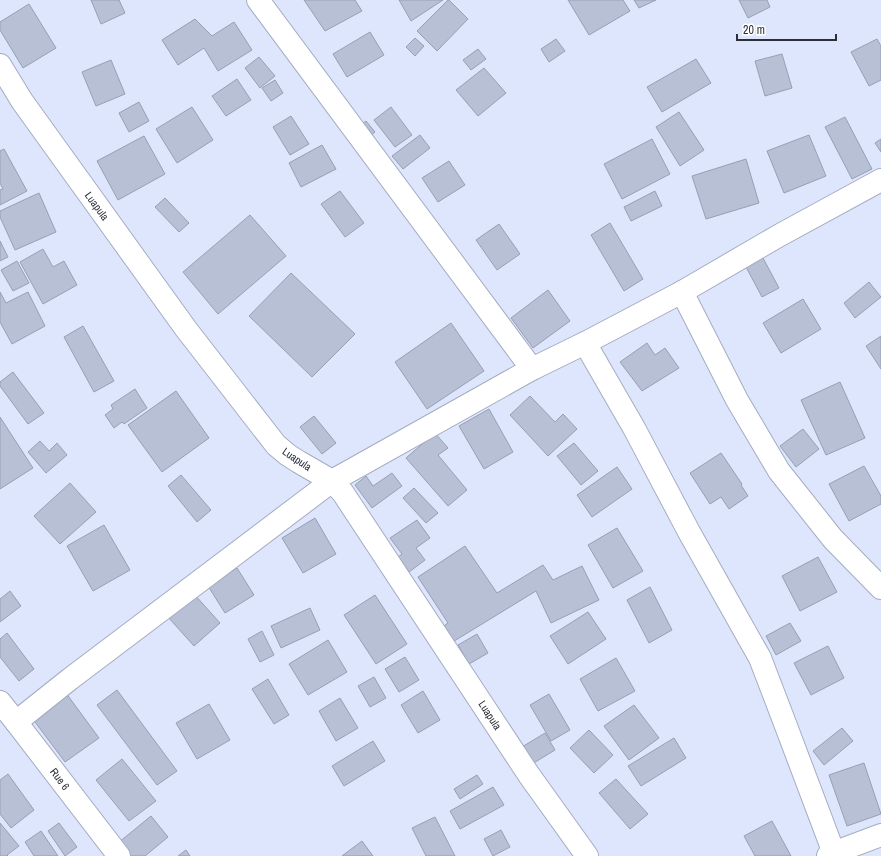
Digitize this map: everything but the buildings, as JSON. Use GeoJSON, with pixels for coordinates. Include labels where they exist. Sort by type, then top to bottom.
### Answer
{"type":"FeatureCollection","features":[{"type":"Feature","properties":{"kind":"street"},"geometry":{"type":"LineString","coordinates":[[258,0],[532,369]]}},
{"type":"Feature","properties":{"kind":"street","name":"Luapula"},"geometry":{"type":"LineString","coordinates":[[0,65],[22,101],[186,329],[276,445],[288,455],[332,481],[343,492],[529,775],[587,856]]}},
{"type":"Feature","properties":{"kind":"street"},"geometry":{"type":"LineString","coordinates":[[16,722],[70,679],[332,481],[532,369],[682,292],[881,180]]}},
{"type":"Feature","properties":{"kind":"street"},"geometry":{"type":"LineString","coordinates":[[682,292],[737,400],[779,470],[833,539],[881,588]]}},
{"type":"Feature","properties":{"kind":"street"},"geometry":{"type":"LineString","coordinates":[[585,343],[634,428],[689,532],[760,658],[832,855],[881,835]]}},
{"type":"Feature","properties":{"kind":"street","name":"Rue 6"},"geometry":{"type":"LineString","coordinates":[[0,702],[119,856]]}}]}
